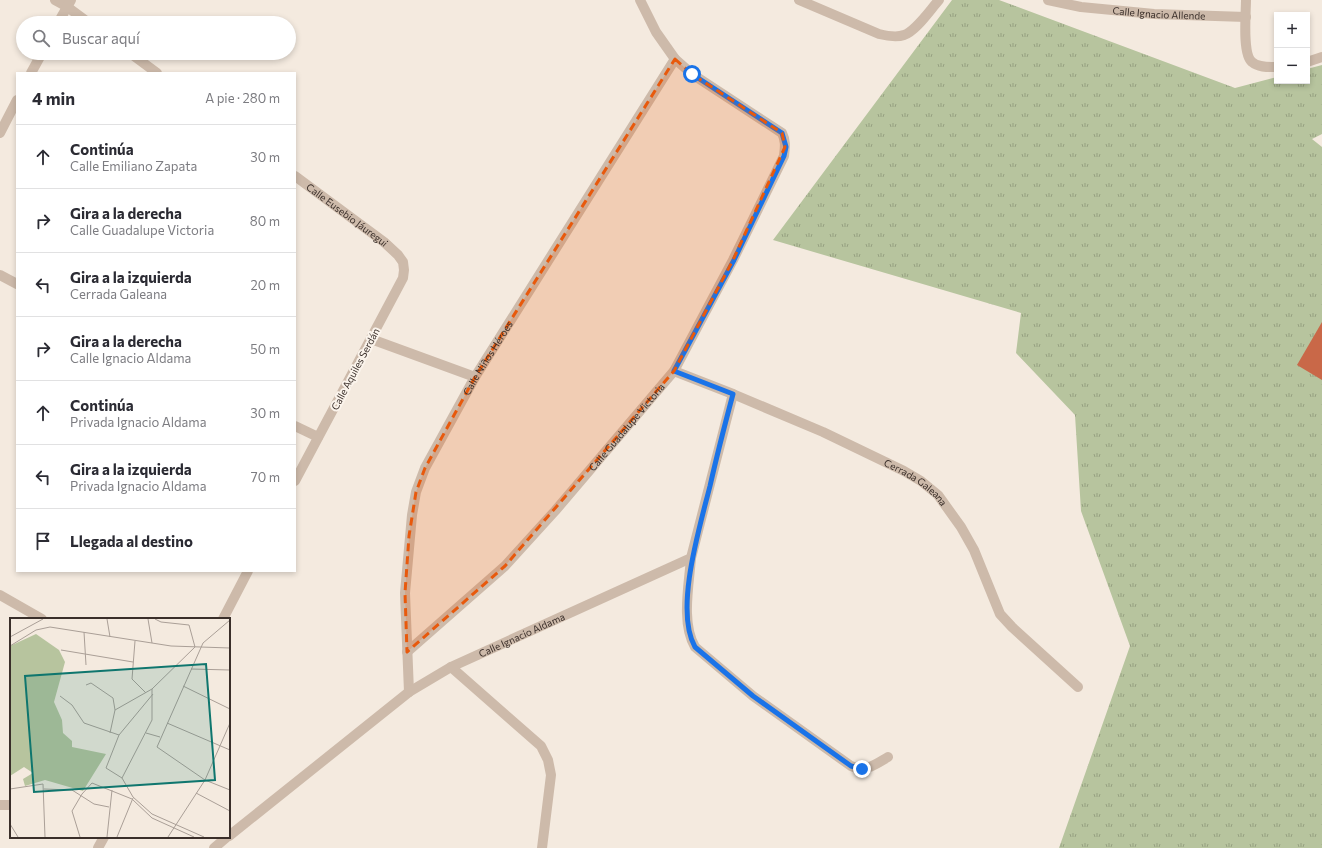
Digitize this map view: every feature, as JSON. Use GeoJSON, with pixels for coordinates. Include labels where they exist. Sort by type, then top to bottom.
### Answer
{"type":"FeatureCollection","features":[{"type":"Feature","properties":{"kind":"street"},"geometry":{"type":"LineString","coordinates":[[55,0],[69,3],[82,16]]}},
{"type":"Feature","properties":{"kind":"street"},"geometry":{"type":"LineString","coordinates":[[640,0],[656,32],[675,58]]}},
{"type":"Feature","properties":{"kind":"street"},"geometry":{"type":"LineString","coordinates":[[799,0],[879,34],[890,37],[903,36],[912,30],[939,0]]}},
{"type":"Feature","properties":{"kind":"street","name":"Calle Ignacio Allende"},"geometry":{"type":"LineString","coordinates":[[1048,0],[1081,7],[1154,14],[1246,17]]}},
{"type":"Feature","properties":{"kind":"street"},"geometry":{"type":"LineString","coordinates":[[1246,0],[1248,57],[1258,66],[1274,66]]}},
{"type":"Feature","properties":{"kind":"street"},"geometry":{"type":"LineString","coordinates":[[62,16],[69,3]]}},
{"type":"Feature","properties":{"kind":"street"},"geometry":{"type":"LineString","coordinates":[[1310,61],[1322,57]]}},
{"type":"Feature","properties":{"kind":"street","name":"Calle Guadalupe Victoria"},"geometry":{"type":"LineString","coordinates":[[407,652],[505,566],[555,511],[674,371],[734,260],[784,156],[786,147],[782,133],[692,74],[675,58]]}},
{"type":"Feature","properties":{"kind":"street","name":"Calle Niños Héroes"},"geometry":{"type":"LineString","coordinates":[[409,692],[405,593],[410,529],[416,492],[425,468],[475,377],[675,58]]}},
{"type":"Feature","properties":{"kind":"street"},"geometry":{"type":"LineString","coordinates":[[32,72],[38,60]]}},
{"type":"Feature","properties":{"kind":"street"},"geometry":{"type":"LineString","coordinates":[[139,60],[156,72]]}},
{"type":"Feature","properties":{"kind":"street"},"geometry":{"type":"LineString","coordinates":[[0,133],[16,102]]}},
{"type":"Feature","properties":{"kind":"street","name":"Calle Eusebio Jáuregui"},"geometry":{"type":"LineString","coordinates":[[296,177],[384,242],[398,255]]}},
{"type":"Feature","properties":{"kind":"street","name":"Calle Aquiles Serdán"},"geometry":{"type":"LineString","coordinates":[[296,479],[403,278],[404,270],[398,255]]}},
{"type":"Feature","properties":{"kind":"street"},"geometry":{"type":"LineString","coordinates":[[0,275],[16,283]]}},
{"type":"Feature","properties":{"kind":"street"},"geometry":{"type":"LineString","coordinates":[[371,339],[475,377]]}},
{"type":"Feature","properties":{"kind":"street","name":"Cerrada Galeana"},"geometry":{"type":"LineString","coordinates":[[674,371],[733,394],[822,432],[904,471],[921,481],[938,495],[961,527],[974,550],[1000,614],[1012,627],[1078,687]]}},
{"type":"Feature","properties":{"kind":"street"},"geometry":{"type":"LineString","coordinates":[[733,394],[691,558],[688,599],[688,625],[690,638],[695,647],[753,696],[851,766],[862,769],[871,768],[888,757]]}},
{"type":"Feature","properties":{"kind":"street"},"geometry":{"type":"LineString","coordinates":[[296,426],[318,437]]}},
{"type":"Feature","properties":{"kind":"street","name":"Calle Ignacio Aldama"},"geometry":{"type":"LineString","coordinates":[[230,834],[409,692],[451,667],[691,558]]}},
{"type":"Feature","properties":{"kind":"street"},"geometry":{"type":"LineString","coordinates":[[224,618],[247,572]]}},
{"type":"Feature","properties":{"kind":"street"},"geometry":{"type":"LineString","coordinates":[[0,595],[40,618]]}},
{"type":"Feature","properties":{"kind":"street"},"geometry":{"type":"LineString","coordinates":[[451,667],[541,746],[545,752],[551,775],[542,848]]}},
{"type":"Feature","properties":{"kind":"street"},"geometry":{"type":"LineString","coordinates":[[0,805],[10,806]]}},
{"type":"Feature","properties":{"kind":"street"},"geometry":{"type":"LineString","coordinates":[[98,848],[103,838]]}},
{"type":"Feature","properties":{"kind":"street","name":"Calle Ignacio Aldama"},"geometry":{"type":"LineString","coordinates":[[214,848],[226,838]]}},
{"type":"Feature","properties":{"kind":"highlighted area"},"geometry":{"type":"Polygon","coordinates":[[[675,59],[692,74],[782,133],[785,147],[733,260],[674,371],[505,566],[407,652],[405,593],[409,536],[416,492],[425,468],[475,377],[675,59]]]}},
{"type":"Feature","properties":{"kind":"green space"},"geometry":{"type":"Polygon","coordinates":[[[952,0],[999,0],[1235,88],[1274,78],[1274,84],[1310,84],[1310,68],[1322,65],[1322,134],[1312,139],[1322,147],[1322,848],[1059,848],[1130,646],[1081,511],[1075,415],[1016,353],[1021,313],[773,240],[952,0]]]}},
{"type":"Feature","properties":{"kind":"building"},"geometry":{"type":"Polygon","coordinates":[[[1322,322],[1322,380],[1297,365],[1322,322]]]}},
{"type":"Feature","properties":{"kind":"route"},"geometry":{"type":"LineString","coordinates":[[692,74],[777,129],[782,133],[785,139],[786,147],[784,156],[734,260],[674,371],[733,394],[691,558],[688,599],[688,625],[690,638],[695,647],[753,696],[851,766],[862,769]]}}]}
